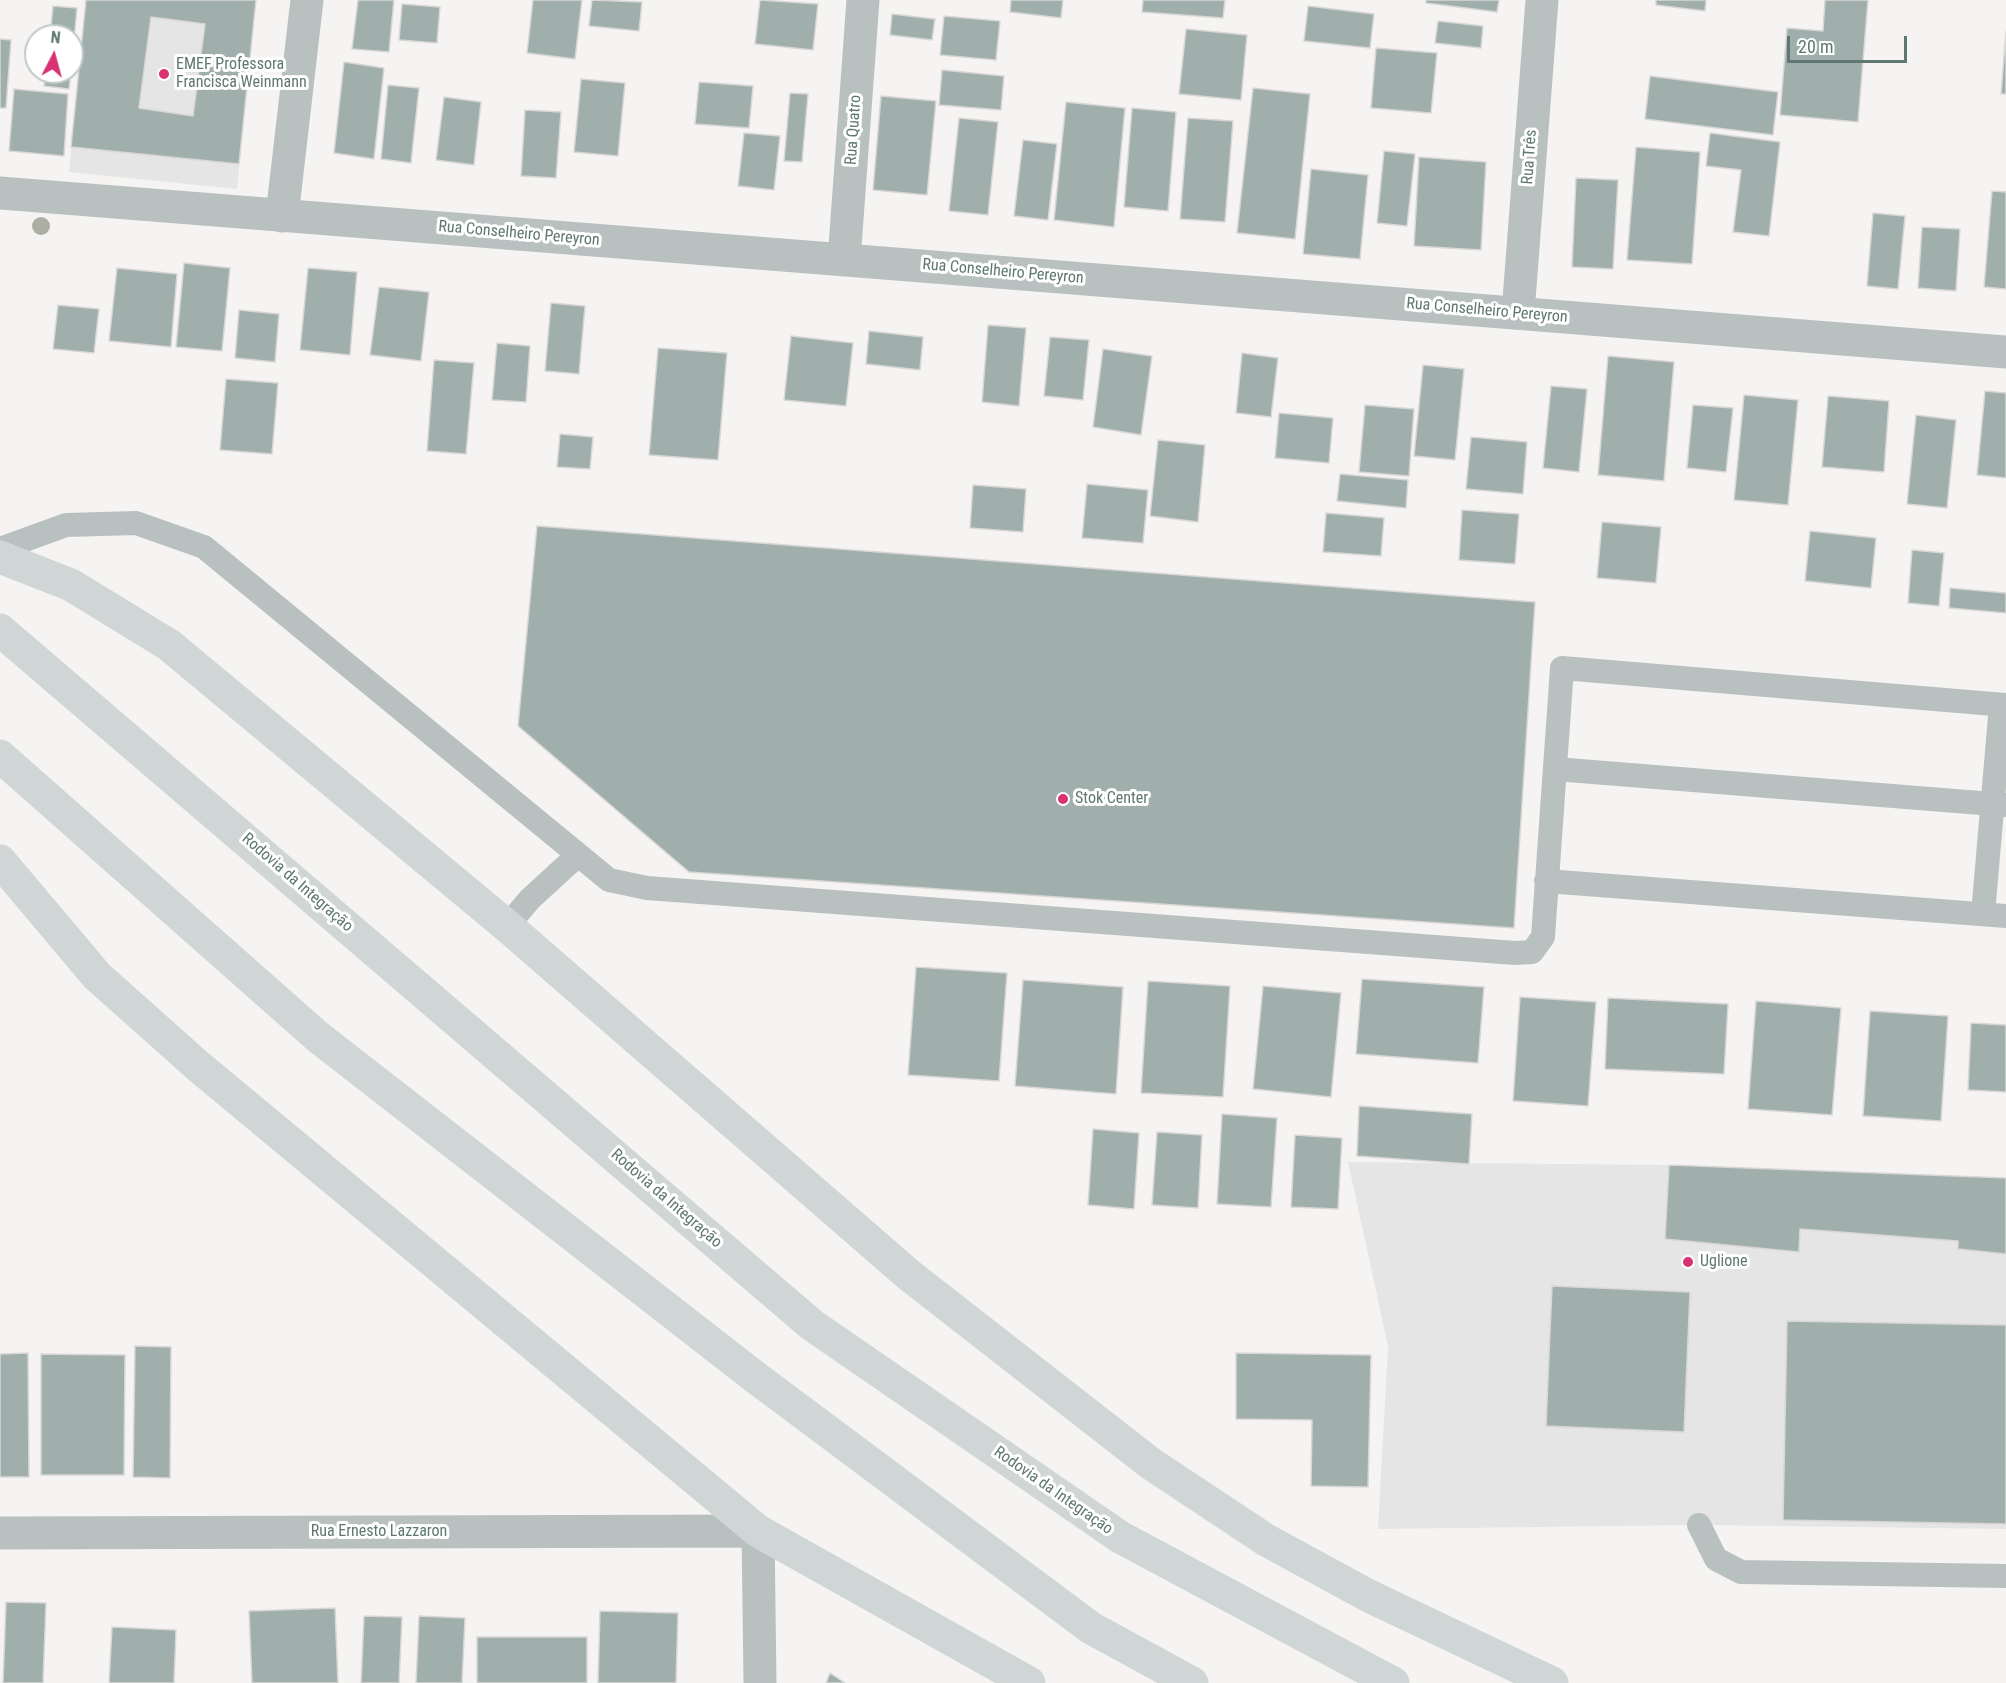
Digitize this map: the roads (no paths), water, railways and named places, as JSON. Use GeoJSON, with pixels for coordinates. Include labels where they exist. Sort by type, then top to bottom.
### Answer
{"type":"FeatureCollection","features":[{"type":"Feature","properties":{"kind":"highway"},"geometry":{"type":"LineString","coordinates":[[0,557],[71,585],[169,645],[507,926],[909,1275],[1150,1462],[1266,1540],[1369,1596],[1552,1683]]}},
{"type":"Feature","properties":{"kind":"highway","name":"Rodovia da Integração"},"geometry":{"type":"LineString","coordinates":[[0,630],[813,1325],[1120,1537],[1393,1683]]}},
{"type":"Feature","properties":{"kind":"highway"},"geometry":{"type":"LineString","coordinates":[[0,756],[318,1037],[708,1341],[1091,1628],[1192,1683]]}},
{"type":"Feature","properties":{"kind":"highway"},"geometry":{"type":"LineString","coordinates":[[0,861],[97,976],[198,1066],[758,1531],[1029,1683]]}},
{"type":"Feature","properties":{"kind":"street"},"geometry":{"type":"LineString","coordinates":[[282,216],[308,0]]}},
{"type":"Feature","properties":{"kind":"street","name":"Rua Quatro"},"geometry":{"type":"LineString","coordinates":[[844,260],[863,0]]}},
{"type":"Feature","properties":{"kind":"street","name":"Rua Três"},"geometry":{"type":"LineString","coordinates":[[1518,313],[1542,0]]}},
{"type":"Feature","properties":{"kind":"street","name":"Rua Conselheiro Pereyron"},"geometry":{"type":"LineString","coordinates":[[0,193],[2006,352]]}},
{"type":"Feature","properties":{"kind":"street"},"geometry":{"type":"LineString","coordinates":[[758,1531],[760,1683]]}},
{"type":"Feature","properties":{"kind":"street","name":"Rua Ernesto Lazzaron"},"geometry":{"type":"LineString","coordinates":[[0,1533],[758,1531]]}},
{"type":"Feature","properties":{"kind":"lane"},"geometry":{"type":"LineString","coordinates":[[0,549],[66,525],[136,523],[204,547],[609,880],[647,888],[1515,953],[1532,952],[1543,937],[1546,881],[1562,668],[2004,705],[1994,915],[1546,881]]}},
{"type":"Feature","properties":{"kind":"lane"},"geometry":{"type":"LineString","coordinates":[[1554,769],[1999,805]]}},
{"type":"Feature","properties":{"kind":"lane"},"geometry":{"type":"LineString","coordinates":[[507,926],[530,899],[578,855]]}},
{"type":"Feature","properties":{"kind":"lane"},"geometry":{"type":"LineString","coordinates":[[1699,1525],[1716,1559],[1741,1572],[2006,1576]]}},
{"type":"Feature","properties":{"kind":"place","name":"EMEF Professora Francisca Weinmann"},"geometry":{"type":"Point","coordinates":[164,74]}},
{"type":"Feature","properties":{"kind":"place","name":"Stok Center"},"geometry":{"type":"Point","coordinates":[1063,799]}},
{"type":"Feature","properties":{"kind":"place","name":"Uglione"},"geometry":{"type":"Point","coordinates":[1688,1262]}}]}
